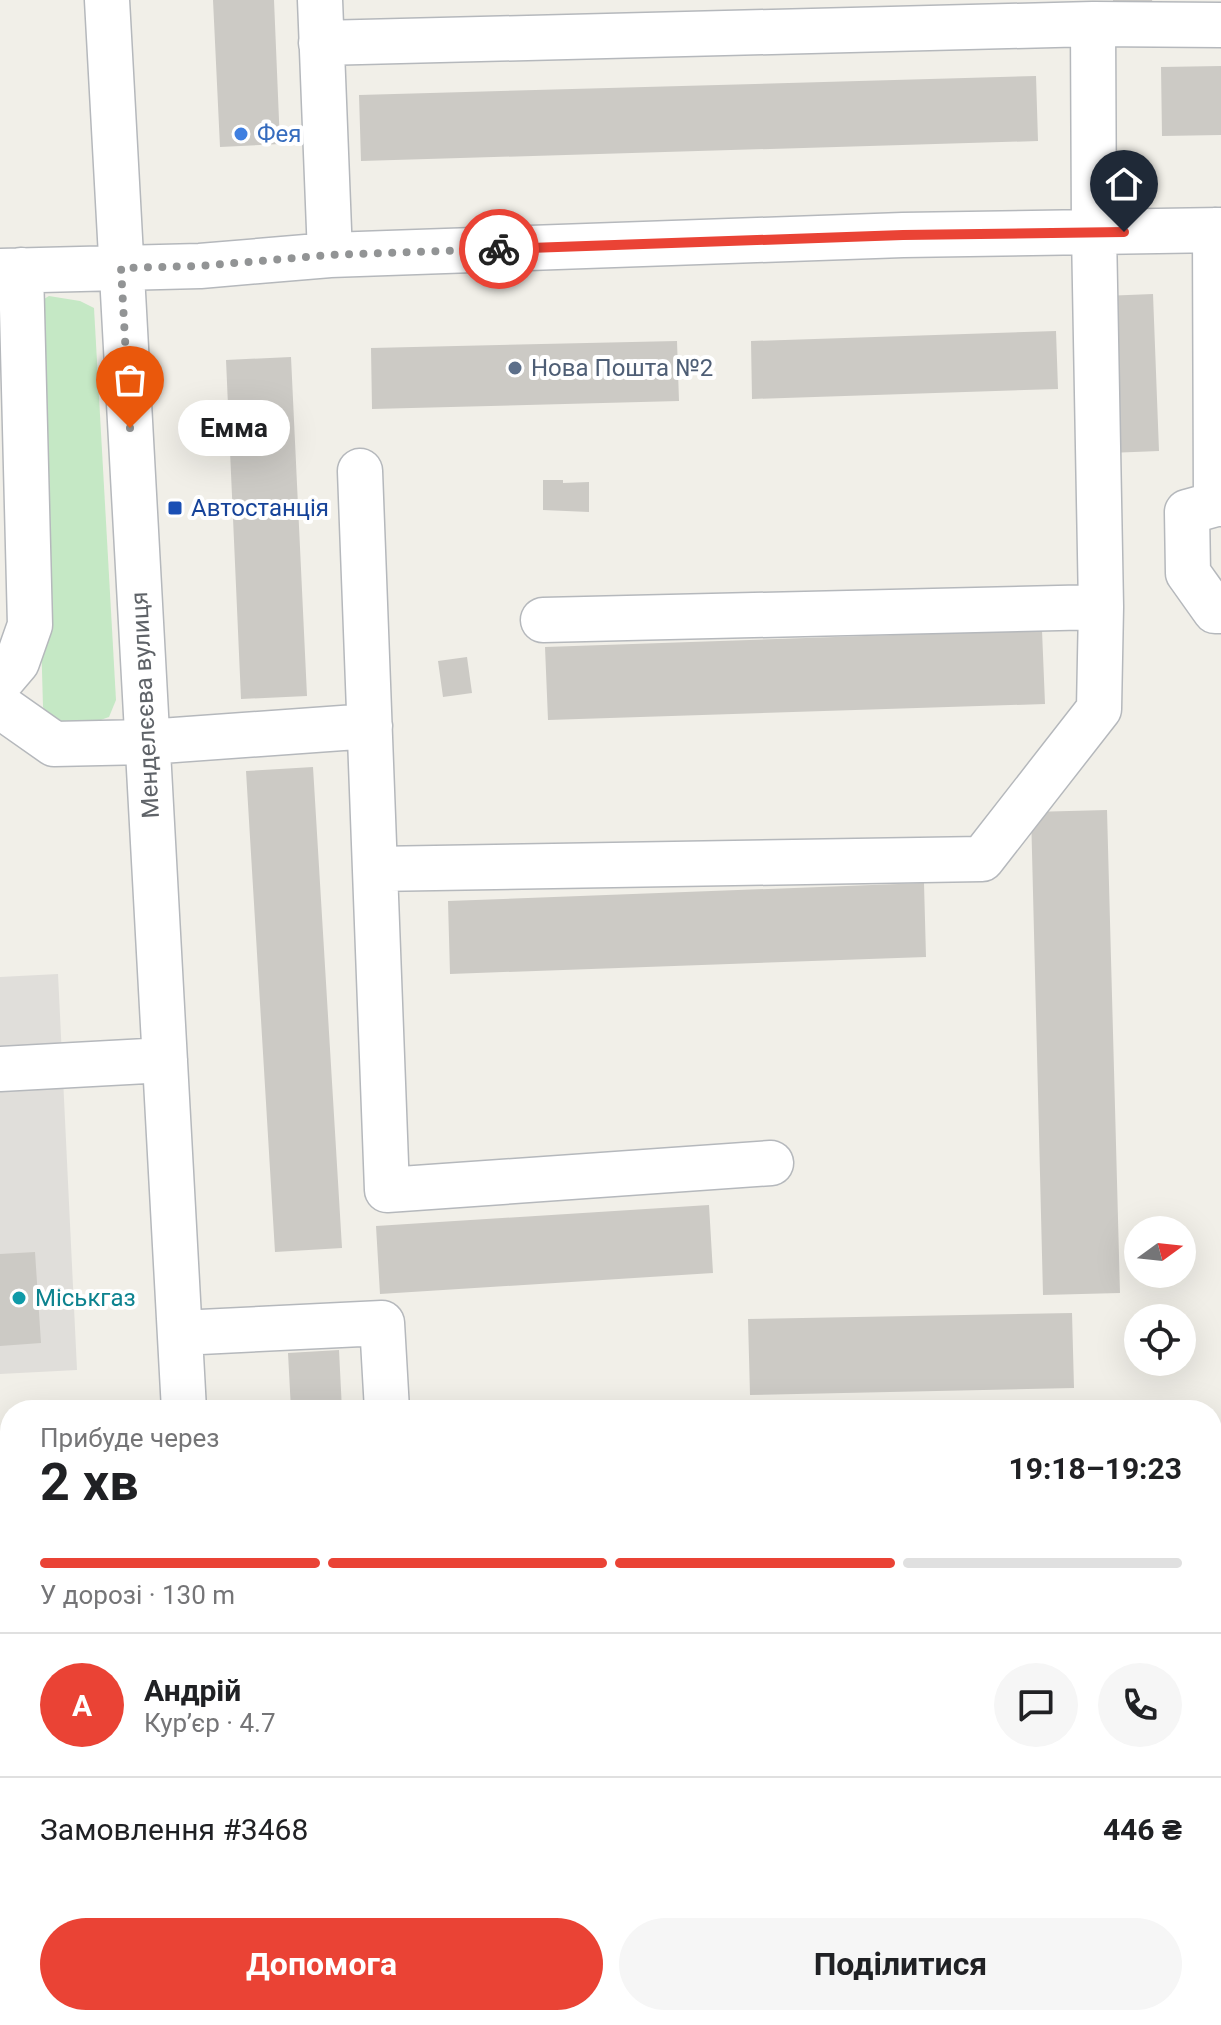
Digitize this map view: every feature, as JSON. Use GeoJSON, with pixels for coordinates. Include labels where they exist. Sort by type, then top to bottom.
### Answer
{"type":"FeatureCollection","features":[{"type":"Feature","properties":{"kind":"street","name":"Менделєєва вулиця"},"geometry":{"type":"LineString","coordinates":[[107,0],[183,1400]]}},
{"type":"Feature","properties":{"kind":"street"},"geometry":{"type":"LineString","coordinates":[[320,0],[330,255]]}},
{"type":"Feature","properties":{"kind":"street"},"geometry":{"type":"LineString","coordinates":[[321,43],[1093,24],[1221,25]]}},
{"type":"Feature","properties":{"kind":"street"},"geometry":{"type":"LineString","coordinates":[[375,869],[982,859],[1099,709],[1101,607],[1093,24]]}},
{"type":"Feature","properties":{"kind":"street"},"geometry":{"type":"LineString","coordinates":[[0,682],[17,662],[30,625],[12,356],[10,270],[200,266],[330,255],[903,235],[1218,230],[1219,504],[1187,512],[1188,573],[1215,611],[1221,611]]}},
{"type":"Feature","properties":{"kind":"street"},"geometry":{"type":"LineString","coordinates":[[360,471],[387,1190],[771,1163]]}},
{"type":"Feature","properties":{"kind":"street"},"geometry":{"type":"LineString","coordinates":[[543,620],[1101,607]]}},
{"type":"Feature","properties":{"kind":"street"},"geometry":{"type":"LineString","coordinates":[[0,706],[54,744],[147,742],[370,726]]}},
{"type":"Feature","properties":{"kind":"street"},"geometry":{"type":"LineString","coordinates":[[0,1069],[165,1060]]}},
{"type":"Feature","properties":{"kind":"street"},"geometry":{"type":"LineString","coordinates":[[180,1333],[382,1323],[386,1400]]}},
{"type":"Feature","properties":{"kind":"shaded area"},"geometry":{"type":"Polygon","coordinates":[[[58,974],[77,1370],[0,1374],[0,977],[58,974]]]}},
{"type":"Feature","properties":{"kind":"green space"},"geometry":{"type":"Polygon","coordinates":[[[49,296],[80,301],[94,308],[116,700],[109,717],[72,726],[56,721],[43,707],[32,306],[49,296]]]}},
{"type":"Feature","properties":{"kind":"building"},"geometry":{"type":"Polygon","coordinates":[[[213,0],[274,0],[280,144],[220,147],[213,0]]]}},
{"type":"Feature","properties":{"kind":"building"},"geometry":{"type":"Polygon","coordinates":[[[1113,0],[1152,0],[1153,4],[1113,6],[1113,0]]]}},
{"type":"Feature","properties":{"kind":"building"},"geometry":{"type":"Polygon","coordinates":[[[1221,66],[1221,135],[1162,136],[1161,67],[1221,66]]]}},
{"type":"Feature","properties":{"kind":"building"},"geometry":{"type":"Polygon","coordinates":[[[1036,76],[1038,141],[361,161],[359,95],[1036,76]]]}},
{"type":"Feature","properties":{"kind":"building"},"geometry":{"type":"Polygon","coordinates":[[[1153,294],[1159,451],[1109,453],[1103,296],[1153,294]]]}},
{"type":"Feature","properties":{"kind":"building"},"geometry":{"type":"Polygon","coordinates":[[[1056,331],[1058,389],[752,399],[751,341],[1056,331]]]}},
{"type":"Feature","properties":{"kind":"building"},"geometry":{"type":"Polygon","coordinates":[[[677,341],[679,401],[372,409],[371,348],[677,341]]]}},
{"type":"Feature","properties":{"kind":"building"},"geometry":{"type":"Polygon","coordinates":[[[291,357],[307,696],[241,699],[226,360],[291,357]]]}},
{"type":"Feature","properties":{"kind":"building"},"geometry":{"type":"Polygon","coordinates":[[[543,480],[589,482],[589,512],[543,510],[543,480]]]}},
{"type":"Feature","properties":{"kind":"building"},"geometry":{"type":"Polygon","coordinates":[[[1042,630],[1045,704],[548,720],[545,647],[1042,630]]]}},
{"type":"Feature","properties":{"kind":"building"},"geometry":{"type":"Polygon","coordinates":[[[467,657],[472,693],[443,697],[438,661],[467,657]]]}},
{"type":"Feature","properties":{"kind":"building"},"geometry":{"type":"Polygon","coordinates":[[[313,767],[342,1248],[275,1252],[246,771],[313,767]]]}},
{"type":"Feature","properties":{"kind":"building"},"geometry":{"type":"Polygon","coordinates":[[[1107,810],[1120,1293],[1043,1295],[1031,812],[1107,810]]]}},
{"type":"Feature","properties":{"kind":"building"},"geometry":{"type":"Polygon","coordinates":[[[924,883],[926,957],[450,974],[448,901],[924,883]]]}},
{"type":"Feature","properties":{"kind":"building"},"geometry":{"type":"Polygon","coordinates":[[[709,1205],[713,1273],[380,1294],[376,1226],[709,1205]]]}},
{"type":"Feature","properties":{"kind":"building","name":"Міськгаз"},"geometry":{"type":"Polygon","coordinates":[[[35,1252],[41,1343],[0,1346],[0,1254],[35,1252]]]}},
{"type":"Feature","properties":{"kind":"building"},"geometry":{"type":"Polygon","coordinates":[[[1072,1313],[1074,1388],[750,1395],[748,1319],[1072,1313]]]}},
{"type":"Feature","properties":{"kind":"building"},"geometry":{"type":"Polygon","coordinates":[[[339,1350],[342,1400],[290,1400],[288,1353],[339,1350]]]}},
{"type":"Feature","properties":{"kind":"way so far"},"geometry":{"type":"LineString","coordinates":[[130,428],[121,268],[200,266],[330,255],[499,249]]}},
{"type":"Feature","properties":{"kind":"place","name":"Фея"},"geometry":{"type":"Point","coordinates":[241,134]}},
{"type":"Feature","properties":{"kind":"place","name":"Нова Пошта №2"},"geometry":{"type":"Point","coordinates":[515,368]}},
{"type":"Feature","properties":{"kind":"place","name":"Емма"},"geometry":{"type":"Point","coordinates":[130,428]}},
{"type":"Feature","properties":{"kind":"place","name":"Автостанція"},"geometry":{"type":"Point","coordinates":[175,508]}},
{"type":"Feature","properties":{"kind":"place","name":"Міськгаз"},"geometry":{"type":"Point","coordinates":[19,1298]}},
{"type":"Feature","properties":{"kind":"route"},"geometry":{"type":"LineString","coordinates":[[499,249],[903,235],[1124,232]]}}]}
